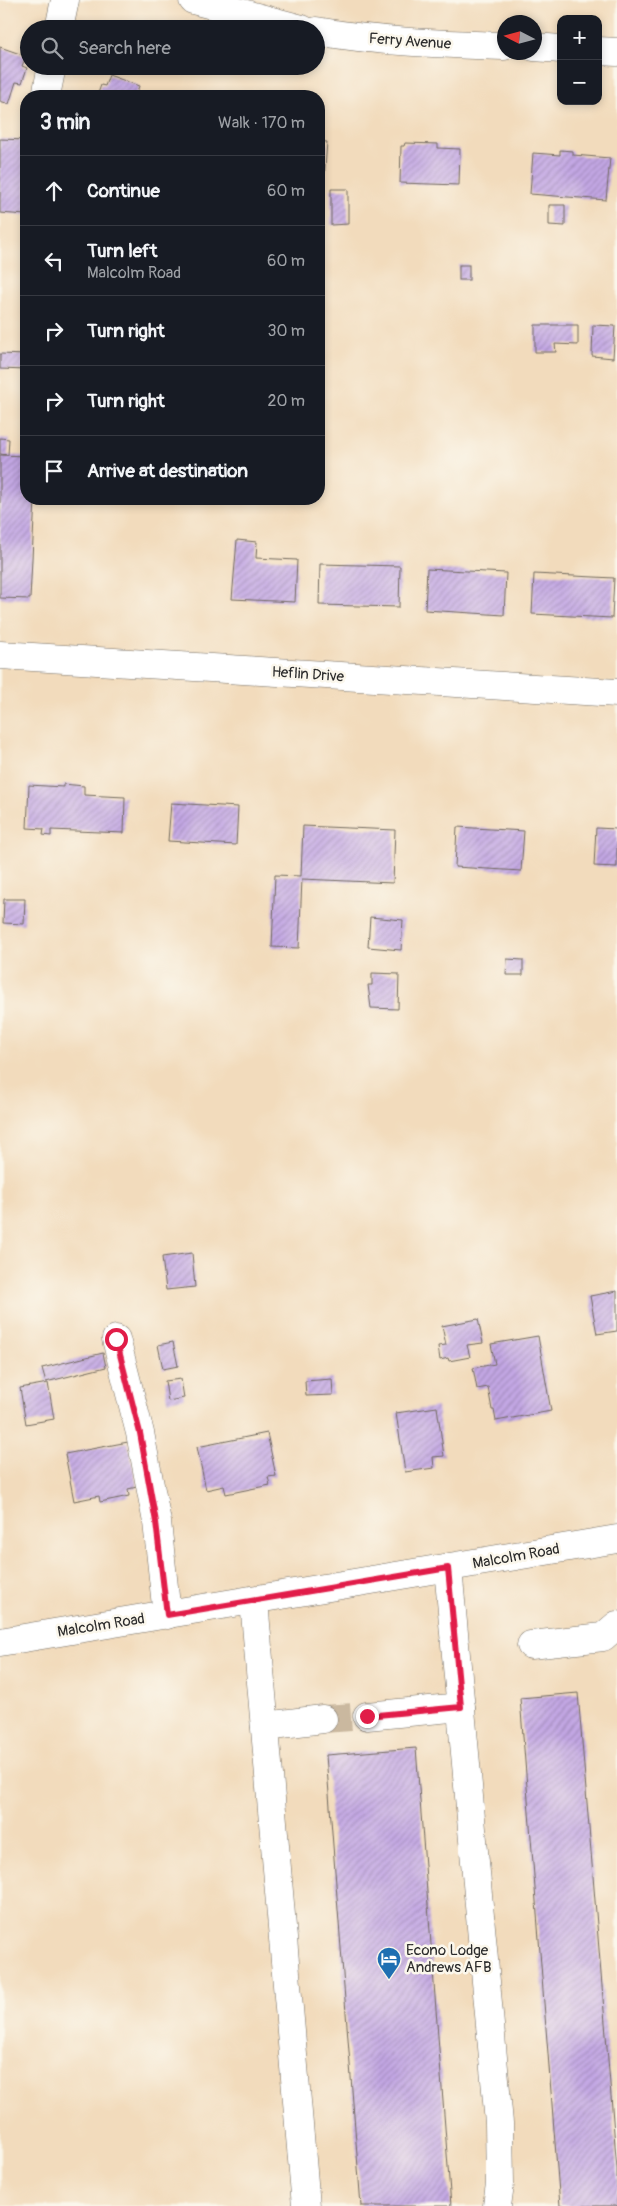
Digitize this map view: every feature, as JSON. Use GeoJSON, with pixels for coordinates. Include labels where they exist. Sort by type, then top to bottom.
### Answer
{"type":"FeatureCollection","features":[{"type":"Feature","properties":{"kind":"street"},"geometry":{"type":"LineString","coordinates":[[61,20],[65,0]]}},
{"type":"Feature","properties":{"kind":"street"},"geometry":{"type":"LineString","coordinates":[[192,0],[268,20]]}},
{"type":"Feature","properties":{"kind":"street","name":"Ferry Avenue"},"geometry":{"type":"LineString","coordinates":[[325,32],[398,41],[497,46]]}},
{"type":"Feature","properties":{"kind":"street"},"geometry":{"type":"LineString","coordinates":[[542,48],[557,49]]}},
{"type":"Feature","properties":{"kind":"street"},"geometry":{"type":"LineString","coordinates":[[602,51],[617,52]]}},
{"type":"Feature","properties":{"kind":"street"},"geometry":{"type":"LineString","coordinates":[[47,90],[50,75]]}},
{"type":"Feature","properties":{"kind":"street","name":"Heflin Drive"},"geometry":{"type":"LineString","coordinates":[[0,655],[617,693]]}},
{"type":"Feature","properties":{"kind":"street"},"geometry":{"type":"LineString","coordinates":[[116,1339],[140,1433],[156,1522],[167,1615]]}},
{"type":"Feature","properties":{"kind":"street","name":"Malcolm Road"},"geometry":{"type":"LineString","coordinates":[[0,1642],[617,1539]]}},
{"type":"Feature","properties":{"kind":"street"},"geometry":{"type":"LineString","coordinates":[[448,1568],[499,2123],[500,2184],[497,2206]]}},
{"type":"Feature","properties":{"kind":"street"},"geometry":{"type":"LineString","coordinates":[[254,1601],[306,2206]]}},
{"type":"Feature","properties":{"kind":"street"},"geometry":{"type":"LineString","coordinates":[[531,1645],[603,1637],[617,1625]]}},
{"type":"Feature","properties":{"kind":"street"},"geometry":{"type":"LineString","coordinates":[[367,1716],[461,1707]]}},
{"type":"Feature","properties":{"kind":"street"},"geometry":{"type":"LineString","coordinates":[[265,1726],[323,1720]]}},
{"type":"Feature","properties":{"kind":"building"},"geometry":{"type":"Polygon","coordinates":[[[0,47],[20,54],[20,75],[25,75],[22,83],[16,82],[9,104],[0,101],[0,47]]]}},
{"type":"Feature","properties":{"kind":"building"},"geometry":{"type":"Polygon","coordinates":[[[109,75],[139,86],[138,90],[99,90],[101,85],[105,86],[109,75]]]}},
{"type":"Feature","properties":{"kind":"building"},"geometry":{"type":"Polygon","coordinates":[[[0,139],[20,140],[20,215],[0,213],[0,139]]]}},
{"type":"Feature","properties":{"kind":"building"},"geometry":{"type":"Polygon","coordinates":[[[325,142],[327,142],[325,168],[325,142]]]}},
{"type":"Feature","properties":{"kind":"building"},"geometry":{"type":"Polygon","coordinates":[[[405,143],[438,144],[438,148],[460,149],[459,185],[400,183],[401,146],[404,146],[405,143]]]}},
{"type":"Feature","properties":{"kind":"building"},"geometry":{"type":"Polygon","coordinates":[[[560,150],[573,151],[573,155],[610,158],[606,200],[530,194],[533,153],[560,155],[560,150]]]}},
{"type":"Feature","properties":{"kind":"building"},"geometry":{"type":"Polygon","coordinates":[[[331,189],[348,189],[348,224],[331,225],[331,189]]]}},
{"type":"Feature","properties":{"kind":"building"},"geometry":{"type":"Polygon","coordinates":[[[549,205],[565,205],[565,226],[549,225],[549,205]]]}},
{"type":"Feature","properties":{"kind":"building"},"geometry":{"type":"Polygon","coordinates":[[[459,265],[469,265],[469,280],[459,280],[459,265]]]}},
{"type":"Feature","properties":{"kind":"building"},"geometry":{"type":"Polygon","coordinates":[[[535,325],[578,325],[578,345],[555,344],[556,352],[535,352],[535,325]]]}},
{"type":"Feature","properties":{"kind":"building"},"geometry":{"type":"Polygon","coordinates":[[[593,325],[615,326],[613,358],[592,356],[593,325]]]}},
{"type":"Feature","properties":{"kind":"building"},"geometry":{"type":"Polygon","coordinates":[[[0,354],[20,355],[20,370],[0,369],[0,354]]]}},
{"type":"Feature","properties":{"kind":"building"},"geometry":{"type":"Polygon","coordinates":[[[0,438],[9,439],[8,455],[0,454],[0,438]]]}},
{"type":"Feature","properties":{"kind":"building"},"geometry":{"type":"Polygon","coordinates":[[[0,455],[20,456],[20,505],[35,505],[30,599],[0,598],[0,455]]]}},
{"type":"Feature","properties":{"kind":"building"},"geometry":{"type":"Polygon","coordinates":[[[237,540],[257,542],[256,558],[297,560],[295,602],[232,599],[237,540]]]}},
{"type":"Feature","properties":{"kind":"building"},"geometry":{"type":"Polygon","coordinates":[[[320,564],[400,566],[399,607],[319,605],[320,564]]]}},
{"type":"Feature","properties":{"kind":"building"},"geometry":{"type":"Polygon","coordinates":[[[427,569],[506,573],[504,615],[425,610],[427,569]]]}},
{"type":"Feature","properties":{"kind":"building"},"geometry":{"type":"Polygon","coordinates":[[[534,574],[614,578],[612,618],[532,614],[534,574]]]}},
{"type":"Feature","properties":{"kind":"building"},"geometry":{"type":"Polygon","coordinates":[[[63,784],[84,786],[84,795],[125,797],[124,833],[51,830],[51,836],[43,835],[44,829],[27,828],[29,785],[63,787],[63,784]]]}},
{"type":"Feature","properties":{"kind":"building"},"geometry":{"type":"Polygon","coordinates":[[[171,803],[238,807],[236,845],[168,841],[171,803]]]}},
{"type":"Feature","properties":{"kind":"building"},"geometry":{"type":"Polygon","coordinates":[[[303,826],[395,830],[393,883],[302,879],[299,948],[272,947],[275,875],[301,876],[303,826]]]}},
{"type":"Feature","properties":{"kind":"building"},"geometry":{"type":"Polygon","coordinates":[[[457,827],[524,831],[521,871],[455,867],[457,827]]]}},
{"type":"Feature","properties":{"kind":"building"},"geometry":{"type":"Polygon","coordinates":[[[596,828],[617,829],[617,867],[594,866],[596,828]]]}},
{"type":"Feature","properties":{"kind":"building"},"geometry":{"type":"Polygon","coordinates":[[[4,899],[25,899],[24,924],[3,923],[4,899]]]}},
{"type":"Feature","properties":{"kind":"building"},"geometry":{"type":"Polygon","coordinates":[[[370,917],[403,920],[401,950],[368,947],[370,917]]]}},
{"type":"Feature","properties":{"kind":"building"},"geometry":{"type":"Polygon","coordinates":[[[507,959],[523,960],[523,975],[506,975],[507,959]]]}},
{"type":"Feature","properties":{"kind":"building"},"geometry":{"type":"Polygon","coordinates":[[[372,973],[399,974],[398,1009],[371,1008],[368,985],[372,985],[372,973]]]}},
{"type":"Feature","properties":{"kind":"building"},"geometry":{"type":"Polygon","coordinates":[[[192,1253],[195,1287],[166,1290],[162,1257],[192,1253]]]}},
{"type":"Feature","properties":{"kind":"building"},"geometry":{"type":"Polygon","coordinates":[[[617,1291],[617,1331],[597,1334],[590,1296],[617,1291]]]}},
{"type":"Feature","properties":{"kind":"building"},"geometry":{"type":"Polygon","coordinates":[[[478,1319],[483,1343],[467,1345],[470,1357],[449,1361],[448,1358],[440,1360],[438,1346],[446,1345],[442,1326],[478,1319]]]}},
{"type":"Feature","properties":{"kind":"building"},"geometry":{"type":"Polygon","coordinates":[[[538,1336],[551,1411],[496,1421],[488,1387],[477,1389],[473,1368],[495,1364],[491,1344],[538,1336]]]}},
{"type":"Feature","properties":{"kind":"building"},"geometry":{"type":"Polygon","coordinates":[[[173,1342],[178,1366],[163,1369],[158,1345],[173,1342]]]}},
{"type":"Feature","properties":{"kind":"building"},"geometry":{"type":"Polygon","coordinates":[[[103,1353],[106,1367],[46,1382],[42,1368],[103,1353]]]}},
{"type":"Feature","properties":{"kind":"building"},"geometry":{"type":"Polygon","coordinates":[[[181,1379],[184,1398],[168,1401],[165,1381],[181,1379]]]}},
{"type":"Feature","properties":{"kind":"building"},"geometry":{"type":"Polygon","coordinates":[[[332,1379],[333,1395],[306,1396],[305,1381],[332,1379]]]}},
{"type":"Feature","properties":{"kind":"building"},"geometry":{"type":"Polygon","coordinates":[[[48,1383],[54,1419],[26,1424],[20,1388],[48,1383]]]}},
{"type":"Feature","properties":{"kind":"building"},"geometry":{"type":"Polygon","coordinates":[[[437,1407],[444,1456],[433,1457],[434,1468],[405,1472],[396,1413],[437,1407]]]}},
{"type":"Feature","properties":{"kind":"building"},"geometry":{"type":"Polygon","coordinates":[[[267,1433],[276,1476],[268,1477],[270,1485],[226,1494],[224,1486],[206,1490],[197,1447],[267,1433]]]}},
{"type":"Feature","properties":{"kind":"building"},"geometry":{"type":"Polygon","coordinates":[[[128,1442],[137,1487],[128,1489],[129,1496],[100,1502],[99,1496],[74,1501],[65,1454],[128,1442]]]}},
{"type":"Feature","properties":{"kind":"building"},"geometry":{"type":"Polygon","coordinates":[[[578,1693],[617,2169],[617,2206],[560,2206],[520,1698],[578,1693]]]}},
{"type":"Feature","properties":{"kind":"building","name":"Econo Lodge Andrews AFB"},"geometry":{"type":"Polygon","coordinates":[[[416,1748],[451,2206],[361,2206],[326,1755],[416,1748]]]}},
{"type":"Feature","properties":{"kind":"tunnel"},"geometry":{"type":"LineString","coordinates":[[323,1719],[367,1716]]}},
{"type":"Feature","properties":{"kind":"place","name":"Econo Lodge Andrews AFB"},"geometry":{"type":"Point","coordinates":[389,1980]}},
{"type":"Feature","properties":{"kind":"route"},"geometry":{"type":"LineString","coordinates":[[116,1339],[140,1433],[156,1522],[167,1615],[448,1568],[461,1707],[367,1716]]}}]}
